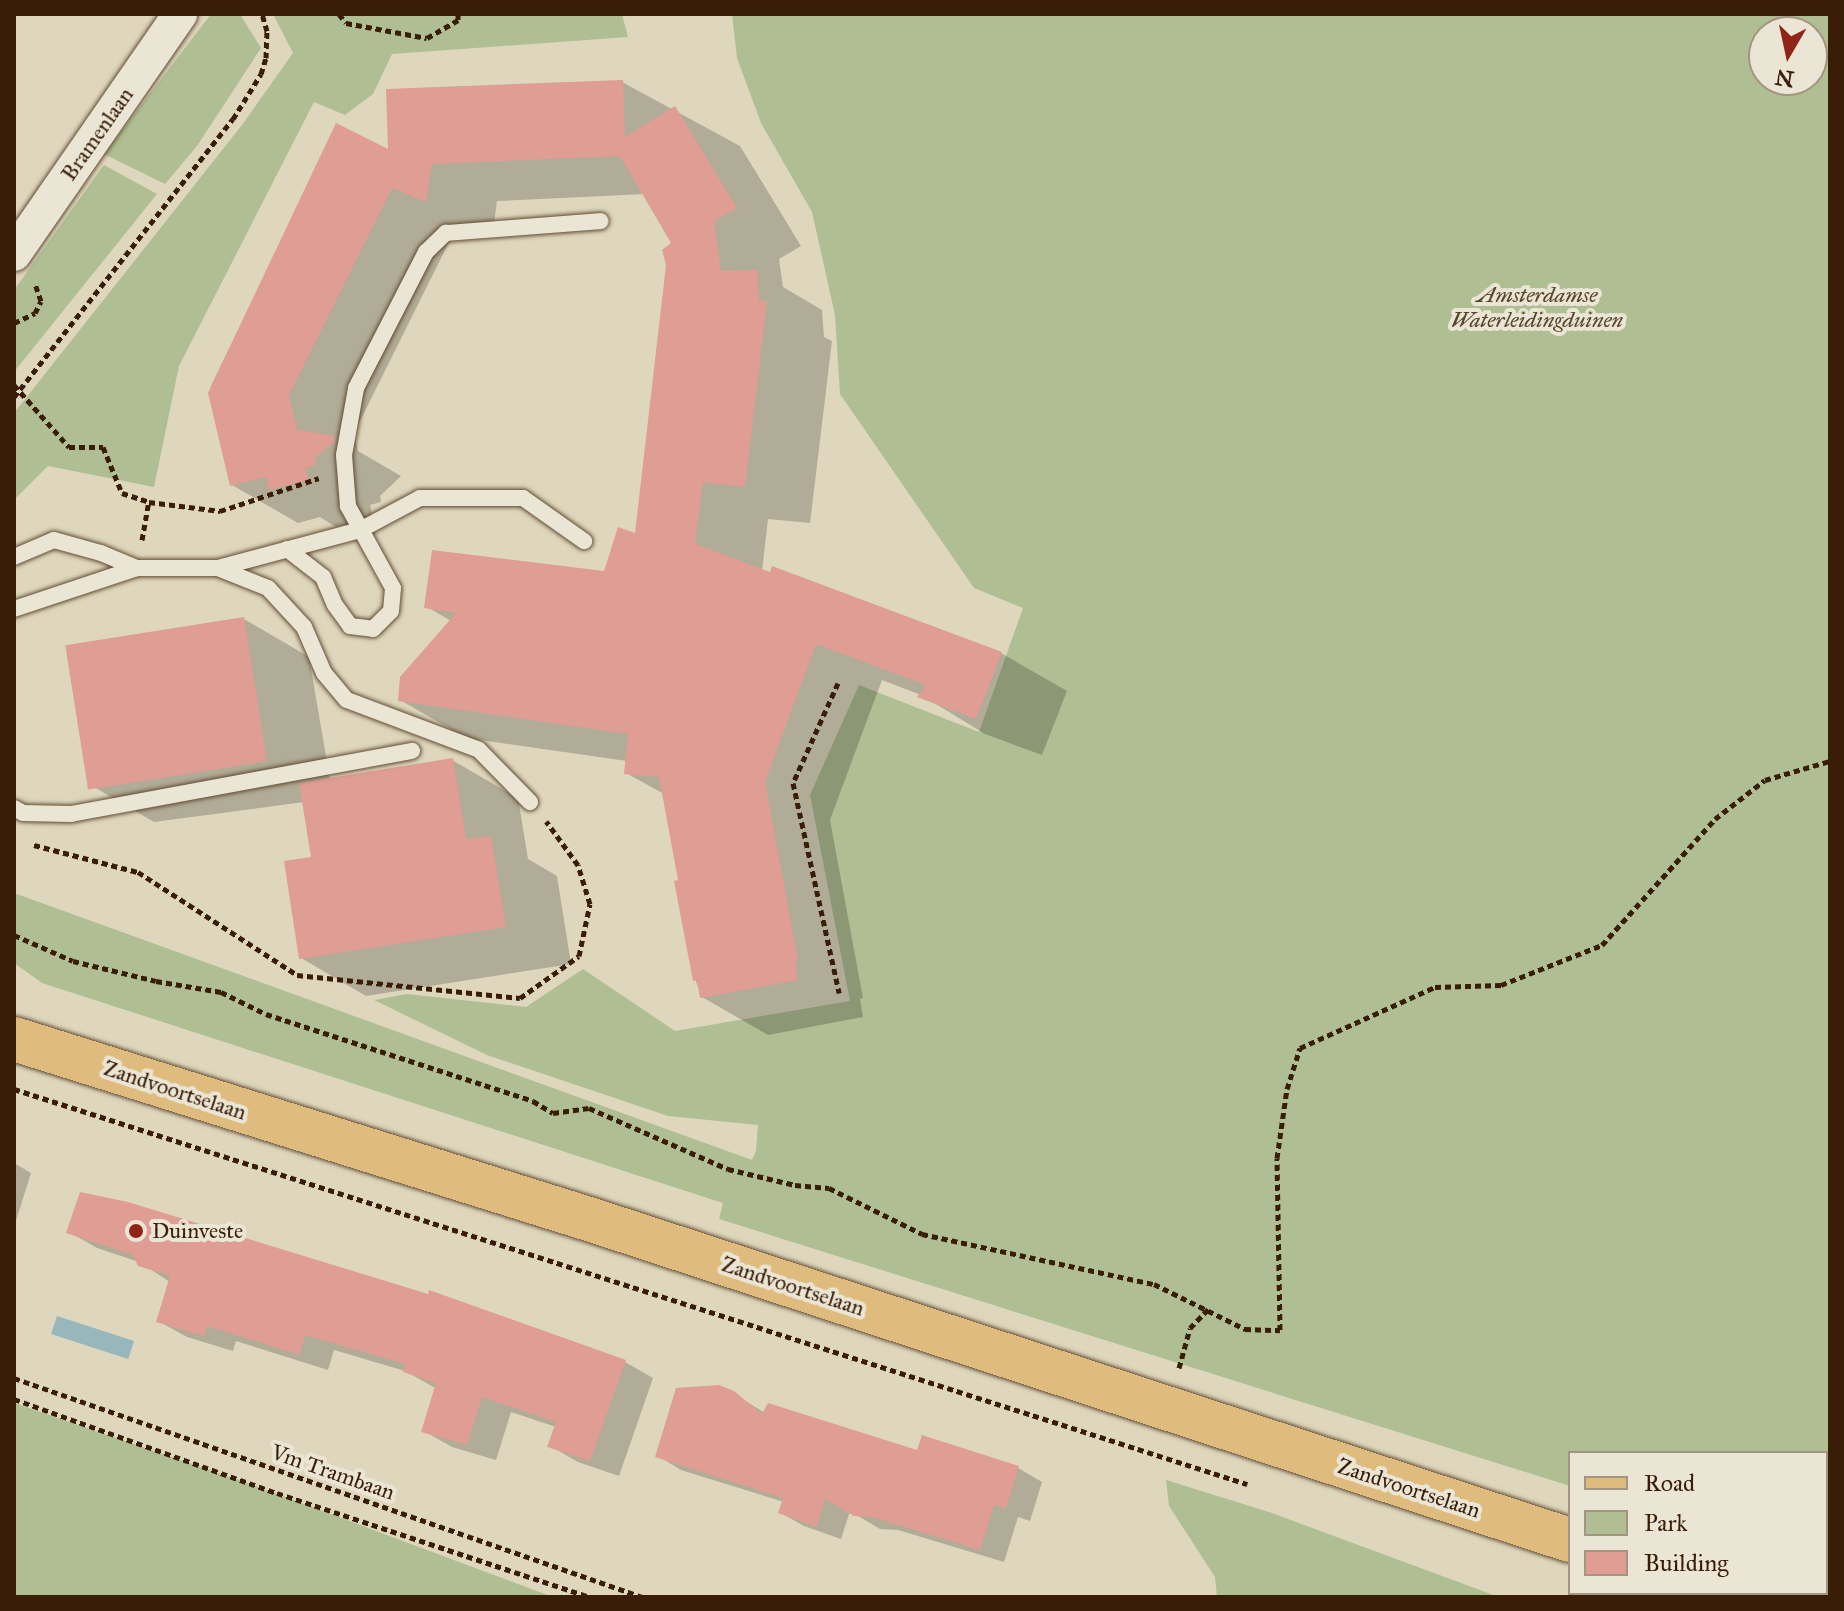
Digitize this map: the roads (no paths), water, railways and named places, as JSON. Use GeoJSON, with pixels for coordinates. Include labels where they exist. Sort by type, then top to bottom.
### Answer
{"type":"FeatureCollection","features":[{"type":"Feature","properties":{"kind":"main road","name":"Zandvoortselaan"},"geometry":{"type":"LineString","coordinates":[[14,1039],[595,1221],[1568,1539]]}},
{"type":"Feature","properties":{"kind":"street","name":"Bramenlaan"},"geometry":{"type":"LineString","coordinates":[[22,267],[180,14]]}},
{"type":"Feature","properties":{"kind":"lane"},"geometry":{"type":"LineString","coordinates":[[287,549],[323,577],[335,605],[350,626],[373,629],[391,611],[393,588],[348,506],[345,469],[348,418],[356,388],[426,252],[446,233],[601,221]]}},
{"type":"Feature","properties":{"kind":"lane"},"geometry":{"type":"LineString","coordinates":[[14,609],[137,568],[218,568],[360,530],[420,498],[523,498],[584,541]]}},
{"type":"Feature","properties":{"kind":"lane"},"geometry":{"type":"LineString","coordinates":[[14,557],[54,540],[101,553],[137,568]]}},
{"type":"Feature","properties":{"kind":"lane"},"geometry":{"type":"LineString","coordinates":[[218,568],[268,588],[304,627],[324,673],[347,700],[479,750],[530,802]]}},
{"type":"Feature","properties":{"kind":"lane"},"geometry":{"type":"LineString","coordinates":[[14,808],[23,813],[71,814],[412,751]]}},
{"type":"Feature","properties":{"kind":"water"},"geometry":{"type":"Polygon","coordinates":[[[57,1316],[134,1341],[128,1359],[51,1334],[57,1316]]]}},
{"type":"Feature","properties":{"kind":"place","name":"Duinveste"},"geometry":{"type":"Point","coordinates":[136,1231]}},
{"type":"Feature","properties":{"kind":"park label","name":"Amsterdamse Waterleidingduinen"},"geometry":{"type":"Point","coordinates":[1537,306]}}]}
